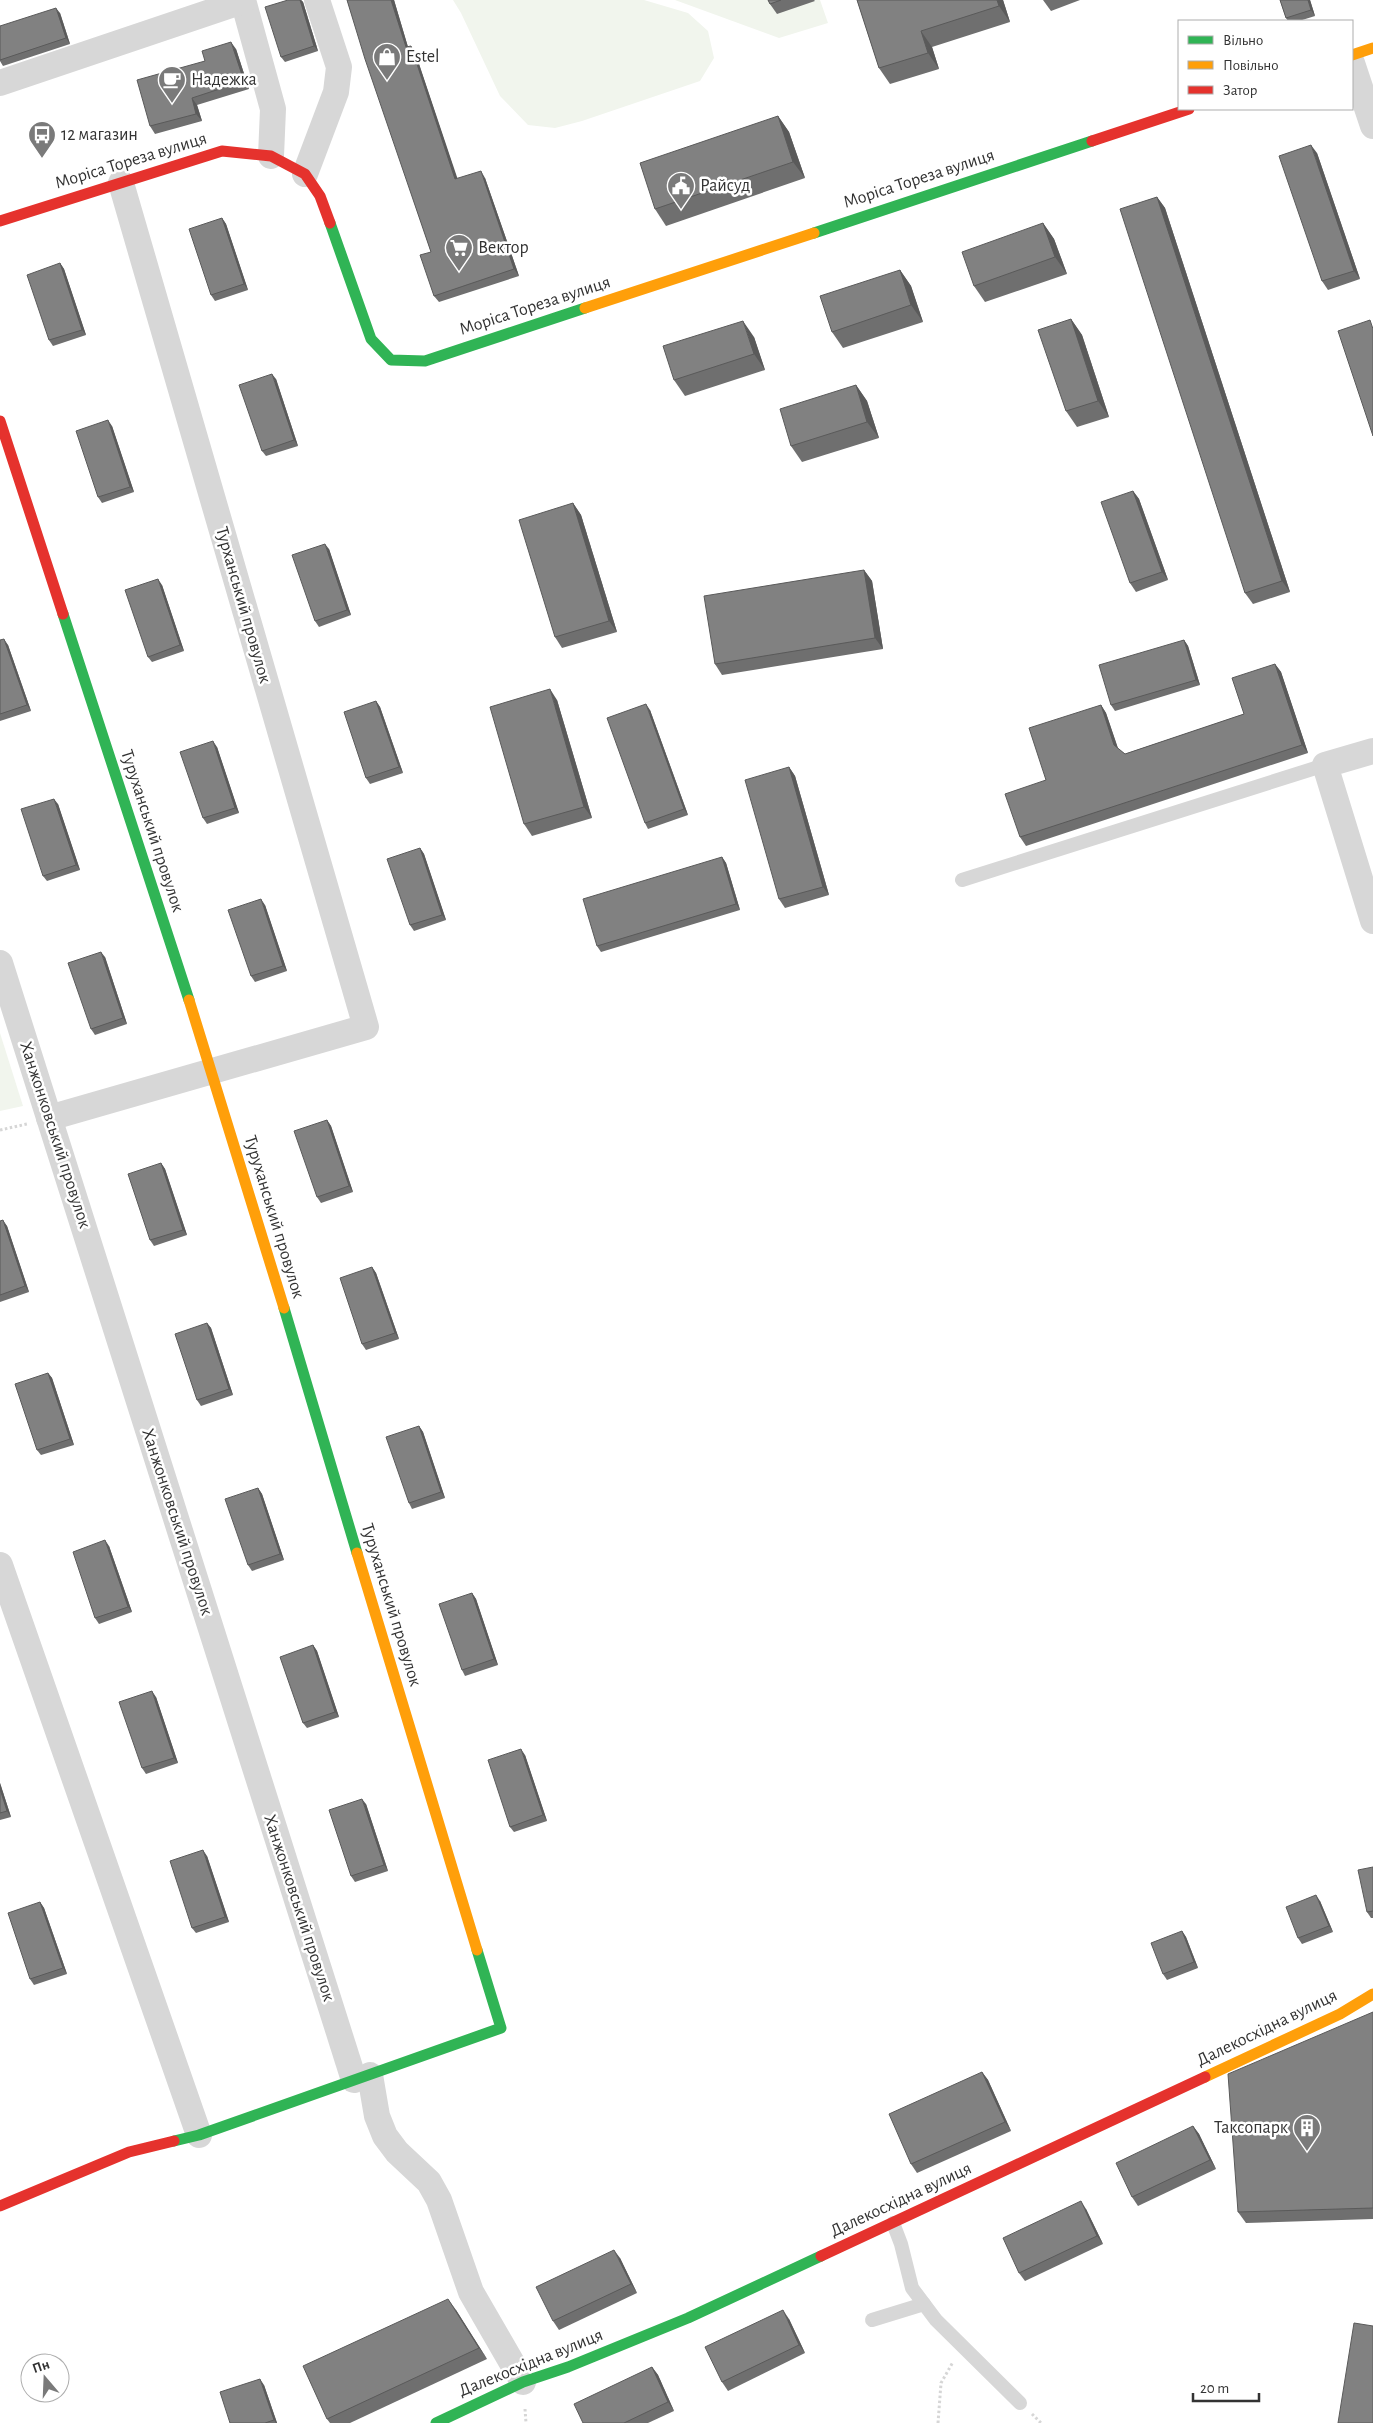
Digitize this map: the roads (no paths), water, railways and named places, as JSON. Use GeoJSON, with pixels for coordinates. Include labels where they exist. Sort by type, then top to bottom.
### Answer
{"type":"FeatureCollection","features":[{"type":"Feature","properties":{"kind":"street"},"geometry":{"type":"LineString","coordinates":[[0,83],[243,0],[274,110],[271,156]]}},
{"type":"Feature","properties":{"kind":"street"},"geometry":{"type":"LineString","coordinates":[[305,174],[336,92],[340,67],[317,0]]}},
{"type":"Feature","properties":{"kind":"street"},"geometry":{"type":"LineString","coordinates":[[1353,55],[1373,48]]}},
{"type":"Feature","properties":{"kind":"street"},"geometry":{"type":"LineString","coordinates":[[1353,66],[1373,126]]}},
{"type":"Feature","properties":{"kind":"street","name":"Моріса Тореза вулиця"},"geometry":{"type":"LineString","coordinates":[[0,221],[222,151],[271,156],[305,174],[320,196],[371,339],[391,360],[424,361],[1186,110]]}},
{"type":"Feature","properties":{"kind":"street","name":"Турханський провулок"},"geometry":{"type":"LineString","coordinates":[[121,183],[366,1027],[212,1071]]}},
{"type":"Feature","properties":{"kind":"street","name":"Туруханський провулок"},"geometry":{"type":"LineString","coordinates":[[0,421],[212,1071],[501,2028],[362,2077]]}},
{"type":"Feature","properties":{"kind":"street"},"geometry":{"type":"LineString","coordinates":[[1373,751],[1325,765],[1373,921]]}},
{"type":"Feature","properties":{"kind":"street","name":"Ханжонковський провулок"},"geometry":{"type":"LineString","coordinates":[[0,963],[376,2116],[385,2136],[397,2152],[429,2182],[440,2200],[471,2292],[523,2382]]}},
{"type":"Feature","properties":{"kind":"street"},"geometry":{"type":"LineString","coordinates":[[49,1118],[212,1071]]}},
{"type":"Feature","properties":{"kind":"street"},"geometry":{"type":"LineString","coordinates":[[0,1565],[199,2135]]}},
{"type":"Feature","properties":{"kind":"street","name":"Далекосхідна вулиця"},"geometry":{"type":"LineString","coordinates":[[436,2423],[523,2382],[568,2367],[688,2318],[1331,2018],[1373,1994]]}},
{"type":"Feature","properties":{"kind":"street"},"geometry":{"type":"LineString","coordinates":[[0,2206],[130,2152],[199,2135],[362,2077]]}},
{"type":"Feature","properties":{"kind":"lane"},"geometry":{"type":"LineString","coordinates":[[962,880],[1325,765]]}},
{"type":"Feature","properties":{"kind":"lane"},"geometry":{"type":"LineString","coordinates":[[893,2223],[901,2244],[912,2288],[936,2320],[1020,2403]]}},
{"type":"Feature","properties":{"kind":"lane"},"geometry":{"type":"LineString","coordinates":[[872,2320],[924,2304]]}},
{"type":"Feature","properties":{"kind":"place","name":"Estel"},"geometry":{"type":"Point","coordinates":[387,81]}},
{"type":"Feature","properties":{"kind":"place","name":"Надежка"},"geometry":{"type":"Point","coordinates":[172,104]}},
{"type":"Feature","properties":{"kind":"place","name":"12 магазин"},"geometry":{"type":"Point","coordinates":[42,159]}},
{"type":"Feature","properties":{"kind":"place","name":"Райсуд"},"geometry":{"type":"Point","coordinates":[681,210]}},
{"type":"Feature","properties":{"kind":"place","name":"Вектор"},"geometry":{"type":"Point","coordinates":[459,272]}},
{"type":"Feature","properties":{"kind":"place","name":"Таксопарк"},"geometry":{"type":"Point","coordinates":[1307,2152]}}]}
